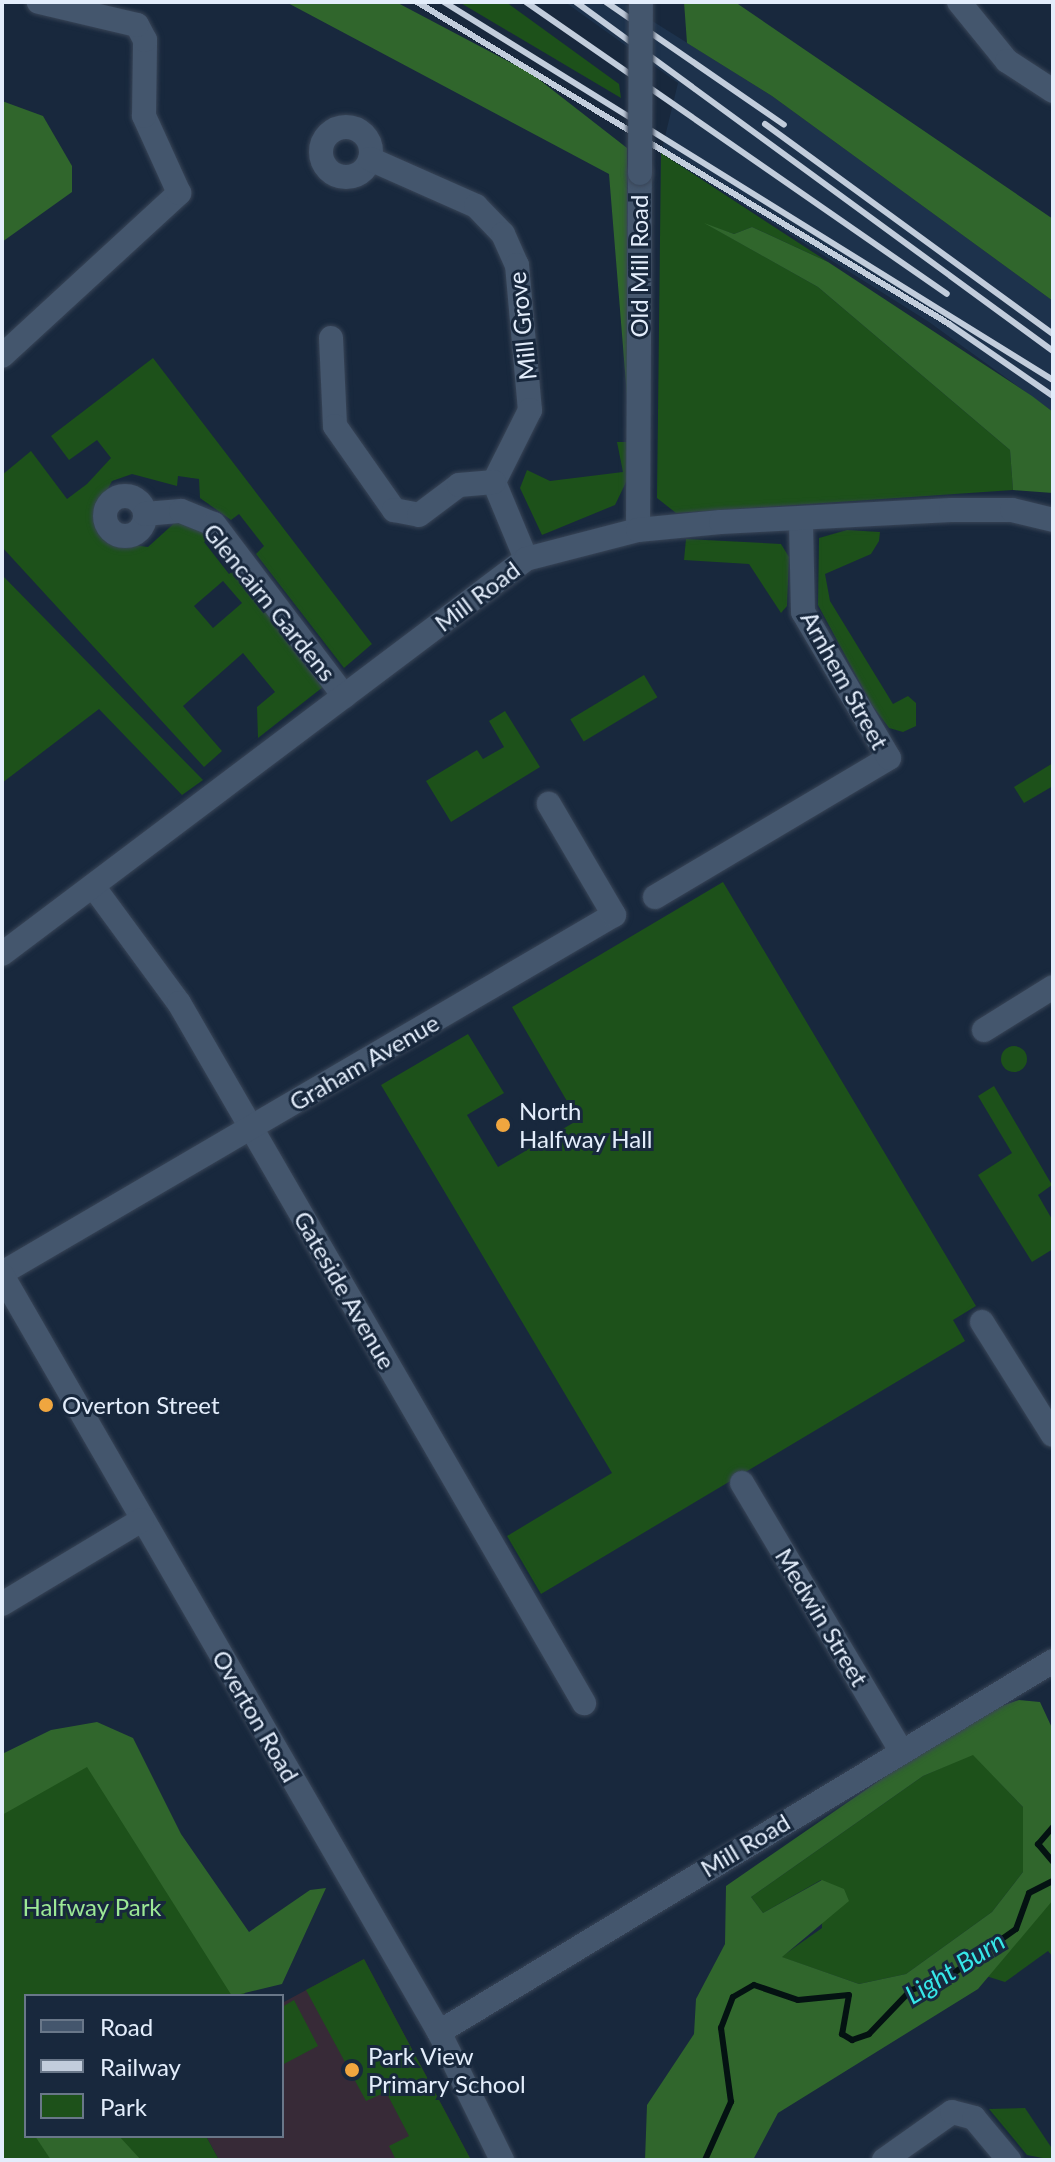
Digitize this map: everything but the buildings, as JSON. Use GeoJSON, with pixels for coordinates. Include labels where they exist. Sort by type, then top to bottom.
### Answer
{"type":"FeatureCollection","features":[{"type":"Feature","properties":{"kind":"street"},"geometry":{"type":"LineString","coordinates":[[2,356],[179,193],[144,116],[145,40],[137,25],[39,2]]}},
{"type":"Feature","properties":{"kind":"street","name":"Old Mill Road"},"geometry":{"type":"LineString","coordinates":[[638,530],[641,2]]}},
{"type":"Feature","properties":{"kind":"street"},"geometry":{"type":"LineString","coordinates":[[959,2],[1007,61],[1053,91]]}},
{"type":"Feature","properties":{"kind":"street","name":"Mill Grove"},"geometry":{"type":"LineString","coordinates":[[370,159],[476,206],[503,234],[517,265],[530,410],[494,482]]}},
{"type":"Feature","properties":{"kind":"street"},"geometry":{"type":"LineString","coordinates":[[331,338],[335,426],[394,510],[419,515],[459,485],[494,482],[526,559]]}},
{"type":"Feature","properties":{"kind":"street","name":"Mill Road"},"geometry":{"type":"LineString","coordinates":[[2,954],[526,559],[638,530],[951,510],[1012,510],[1053,520]]}},
{"type":"Feature","properties":{"kind":"street","name":"Glencairn Gardens"},"geometry":{"type":"LineString","coordinates":[[145,514],[181,511],[214,524],[344,696]]}},
{"type":"Feature","properties":{"kind":"street","name":"Arnhem Street"},"geometry":{"type":"LineString","coordinates":[[655,897],[889,758],[803,612],[801,521]]}},
{"type":"Feature","properties":{"kind":"street","name":"Graham Avenue"},"geometry":{"type":"LineString","coordinates":[[2,1274],[614,915],[549,804]]}},
{"type":"Feature","properties":{"kind":"street","name":"Gateside Avenue"},"geometry":{"type":"LineString","coordinates":[[93,886],[179,1003],[584,1703]]}},
{"type":"Feature","properties":{"kind":"street"},"geometry":{"type":"LineString","coordinates":[[984,1030],[1053,987]]}},
{"type":"Feature","properties":{"kind":"street","name":"Overton Road"},"geometry":{"type":"LineString","coordinates":[[2,1274],[439,2032],[502,2160]]}},
{"type":"Feature","properties":{"kind":"street"},"geometry":{"type":"LineString","coordinates":[[982,1322],[1053,1435]]}},
{"type":"Feature","properties":{"kind":"street","name":"Medwin Street"},"geometry":{"type":"LineString","coordinates":[[742,1483],[902,1752]]}},
{"type":"Feature","properties":{"kind":"street"},"geometry":{"type":"LineString","coordinates":[[2,1604],[142,1520]]}},
{"type":"Feature","properties":{"kind":"street","name":"Mill Road"},"geometry":{"type":"LineString","coordinates":[[439,2032],[1053,1661]]}},
{"type":"Feature","properties":{"kind":"street"},"geometry":{"type":"LineString","coordinates":[[884,2160],[952,2112],[974,2118],[1009,2160]]}},
{"type":"Feature","properties":{"kind":"shaded area"},"geometry":{"type":"Polygon","coordinates":[[[565,2],[622,2],[772,96],[1053,301],[1053,412],[929,322],[661,153],[678,83],[565,2]]]}},
{"type":"Feature","properties":{"kind":"shaded area","name":"Park View Primary School"},"geometry":{"type":"Polygon","coordinates":[[[364,1959],[471,2160],[219,2160],[207,2138],[284,2138],[284,2002],[364,1959]]]}},
{"type":"Feature","properties":{"kind":"green space"},"geometry":{"type":"Polygon","coordinates":[[[286,2],[396,2],[532,74],[627,148],[627,396],[609,174],[286,2]]]}},
{"type":"Feature","properties":{"kind":"green space"},"geometry":{"type":"Polygon","coordinates":[[[459,2],[506,2],[619,84],[621,98],[459,2]]]}},
{"type":"Feature","properties":{"kind":"green space"},"geometry":{"type":"Polygon","coordinates":[[[684,2],[735,2],[1053,219],[1053,301],[772,96],[687,43],[684,2]]]}},
{"type":"Feature","properties":{"kind":"green space"},"geometry":{"type":"Polygon","coordinates":[[[2,101],[43,116],[72,166],[72,192],[2,242],[2,101]]]}},
{"type":"Feature","properties":{"kind":"green space"},"geometry":{"type":"Polygon","coordinates":[[[661,153],[828,262],[752,227],[734,234],[710,226],[818,287],[1010,450],[1013,490],[676,513],[657,498],[661,153]]]}},
{"type":"Feature","properties":{"kind":"green space"},"geometry":{"type":"Polygon","coordinates":[[[704,223],[734,234],[752,227],[828,262],[1053,412],[1053,493],[1013,490],[1010,450],[818,287],[704,223]]]}},
{"type":"Feature","properties":{"kind":"green space"},"geometry":{"type":"Polygon","coordinates":[[[153,358],[372,644],[344,668],[256,554],[264,546],[239,514],[231,520],[200,498],[199,479],[178,476],[177,486],[132,474],[112,481],[93,517],[110,542],[148,547],[181,517],[214,533],[204,542],[229,574],[240,566],[323,687],[258,738],[257,707],[275,692],[243,653],[183,706],[222,751],[204,767],[2,547],[2,475],[31,451],[67,499],[87,484],[111,458],[97,440],[69,460],[51,436],[153,358]],[[223,581],[194,606],[213,628],[242,603],[223,581]]]}},
{"type":"Feature","properties":{"kind":"green space"},"geometry":{"type":"Polygon","coordinates":[[[617,442],[630,442],[628,478],[615,505],[542,535],[520,488],[527,470],[550,481],[623,472],[617,442]]]}},
{"type":"Feature","properties":{"kind":"green space"},"geometry":{"type":"Polygon","coordinates":[[[847,530],[880,532],[879,541],[871,554],[825,574],[830,601],[893,704],[908,696],[916,703],[916,726],[903,732],[889,728],[872,705],[818,605],[819,538],[847,530]]]}},
{"type":"Feature","properties":{"kind":"green space"},"geometry":{"type":"Polygon","coordinates":[[[686,539],[781,544],[789,557],[787,606],[781,613],[749,564],[684,560],[686,539]]]}},
{"type":"Feature","properties":{"kind":"green space"},"geometry":{"type":"Polygon","coordinates":[[[2,575],[203,780],[182,795],[99,709],[2,783],[2,575]]]}},
{"type":"Feature","properties":{"kind":"green space"},"geometry":{"type":"Polygon","coordinates":[[[644,675],[657,697],[584,742],[570,719],[644,675]]]}},
{"type":"Feature","properties":{"kind":"green space"},"geometry":{"type":"Polygon","coordinates":[[[505,711],[540,767],[451,822],[426,781],[477,750],[483,759],[504,747],[489,721],[505,711]]]}},
{"type":"Feature","properties":{"kind":"green space"},"geometry":{"type":"Polygon","coordinates":[[[1053,763],[1053,786],[1024,803],[1014,787],[1053,763]]]}},
{"type":"Feature","properties":{"kind":"green space"},"geometry":{"type":"Polygon","coordinates":[[[723,882],[976,1306],[953,1320],[965,1341],[541,1594],[507,1536],[612,1473],[381,1085],[468,1034],[504,1093],[467,1115],[498,1167],[578,1120],[512,1007],[723,882]]]}},
{"type":"Feature","properties":{"kind":"green space"},"geometry":{"type":"Polygon","coordinates":[[[1014,1046],[1023,1050],[1027,1059],[1023,1068],[1014,1072],[1005,1068],[1001,1059],[1005,1050],[1014,1046]]]}},
{"type":"Feature","properties":{"kind":"green space"},"geometry":{"type":"Polygon","coordinates":[[[994,1086],[1052,1185],[1038,1195],[1053,1221],[1053,1249],[1032,1262],[978,1175],[1012,1153],[978,1096],[994,1086]]]}},
{"type":"Feature","properties":{"kind":"green space"},"geometry":{"type":"Polygon","coordinates":[[[1019,1700],[1040,1702],[1053,1730],[1053,1900],[978,1989],[778,2113],[753,2160],[645,2160],[647,2105],[694,2034],[696,1999],[725,1944],[726,1886],[973,1716],[1019,1700]],[[973,1755],[923,1776],[751,1897],[763,1913],[822,1880],[844,1889],[849,1901],[782,1957],[859,1984],[906,1974],[992,1912],[1023,1872],[1023,1807],[973,1755]]]}},
{"type":"Feature","properties":{"kind":"green space"},"geometry":{"type":"Polygon","coordinates":[[[97,1722],[133,1738],[181,1834],[249,1932],[310,1890],[326,1888],[282,1984],[231,1994],[87,1767],[2,1815],[2,1754],[51,1730],[97,1722]]]}},
{"type":"Feature","properties":{"kind":"green space","name":"Halfway Park"},"geometry":{"type":"Polygon","coordinates":[[[101,1744],[245,1994],[24,1994],[24,2138],[207,2138],[219,2160],[2,2160],[2,1796],[101,1744]]]}},
{"type":"Feature","properties":{"kind":"green space"},"geometry":{"type":"Polygon","coordinates":[[[973,1754],[1023,1807],[1023,1872],[992,1912],[906,1974],[859,1984],[781,1957],[822,1928],[821,1880],[763,1913],[751,1897],[923,1776],[973,1754]]]}},
{"type":"Feature","properties":{"kind":"green space"},"geometry":{"type":"Polygon","coordinates":[[[1053,1882],[1053,1957],[1048,1951],[1005,1982],[986,1976],[1053,1882]]]}},
{"type":"Feature","properties":{"kind":"green space"},"geometry":{"type":"Polygon","coordinates":[[[364,1959],[471,2160],[396,2160],[389,2146],[409,2136],[386,2092],[366,2101],[306,1990],[364,1959]]]}},
{"type":"Feature","properties":{"kind":"green space"},"geometry":{"type":"Polygon","coordinates":[[[294,2000],[318,2046],[284,2064],[284,2006],[294,2000]]]}},
{"type":"Feature","properties":{"kind":"green space"},"geometry":{"type":"Polygon","coordinates":[[[1025,2108],[1053,2150],[1053,2160],[1027,2155],[989,2109],[1025,2108]]]}},
{"type":"Feature","properties":{"kind":"green space"},"geometry":{"type":"Polygon","coordinates":[[[36,2138],[121,2138],[141,2160],[51,2160],[36,2138]]]}},
{"type":"Feature","properties":{"kind":"waterway","name":"Light Burn"},"geometry":{"type":"LineString","coordinates":[[1053,1827],[1038,1844],[1053,1862]]}},
{"type":"Feature","properties":{"kind":"waterway","name":"Light Burn"},"geometry":{"type":"LineString","coordinates":[[705,2160],[731,2102],[721,2028],[733,1997],[754,1985],[798,2000],[849,1995],[842,2034],[852,2040],[869,2034],[911,1990],[944,1980],[1016,1929],[1029,1893],[1053,1881]]}},
{"type":"Feature","properties":{"kind":"railway"},"geometry":{"type":"LineString","coordinates":[[417,2],[949,324],[1053,396]]}},
{"type":"Feature","properties":{"kind":"railway"},"geometry":{"type":"LineString","coordinates":[[444,2],[1053,380]]}},
{"type":"Feature","properties":{"kind":"railway"},"geometry":{"type":"LineString","coordinates":[[526,2],[947,294]]}},
{"type":"Feature","properties":{"kind":"railway"},"geometry":{"type":"LineString","coordinates":[[576,2],[1053,351]]}},
{"type":"Feature","properties":{"kind":"railway"},"geometry":{"type":"LineString","coordinates":[[606,2],[784,125]]}},
{"type":"Feature","properties":{"kind":"railway"},"geometry":{"type":"LineString","coordinates":[[765,124],[1053,334]]}},
{"type":"Feature","properties":{"kind":"place","name":"North Halfway Hall"},"geometry":{"type":"Point","coordinates":[503,1125]}},
{"type":"Feature","properties":{"kind":"place","name":"Overton Street"},"geometry":{"type":"Point","coordinates":[46,1405]}},
{"type":"Feature","properties":{"kind":"place","name":"Park View Primary School"},"geometry":{"type":"Point","coordinates":[352,2070]}}]}
